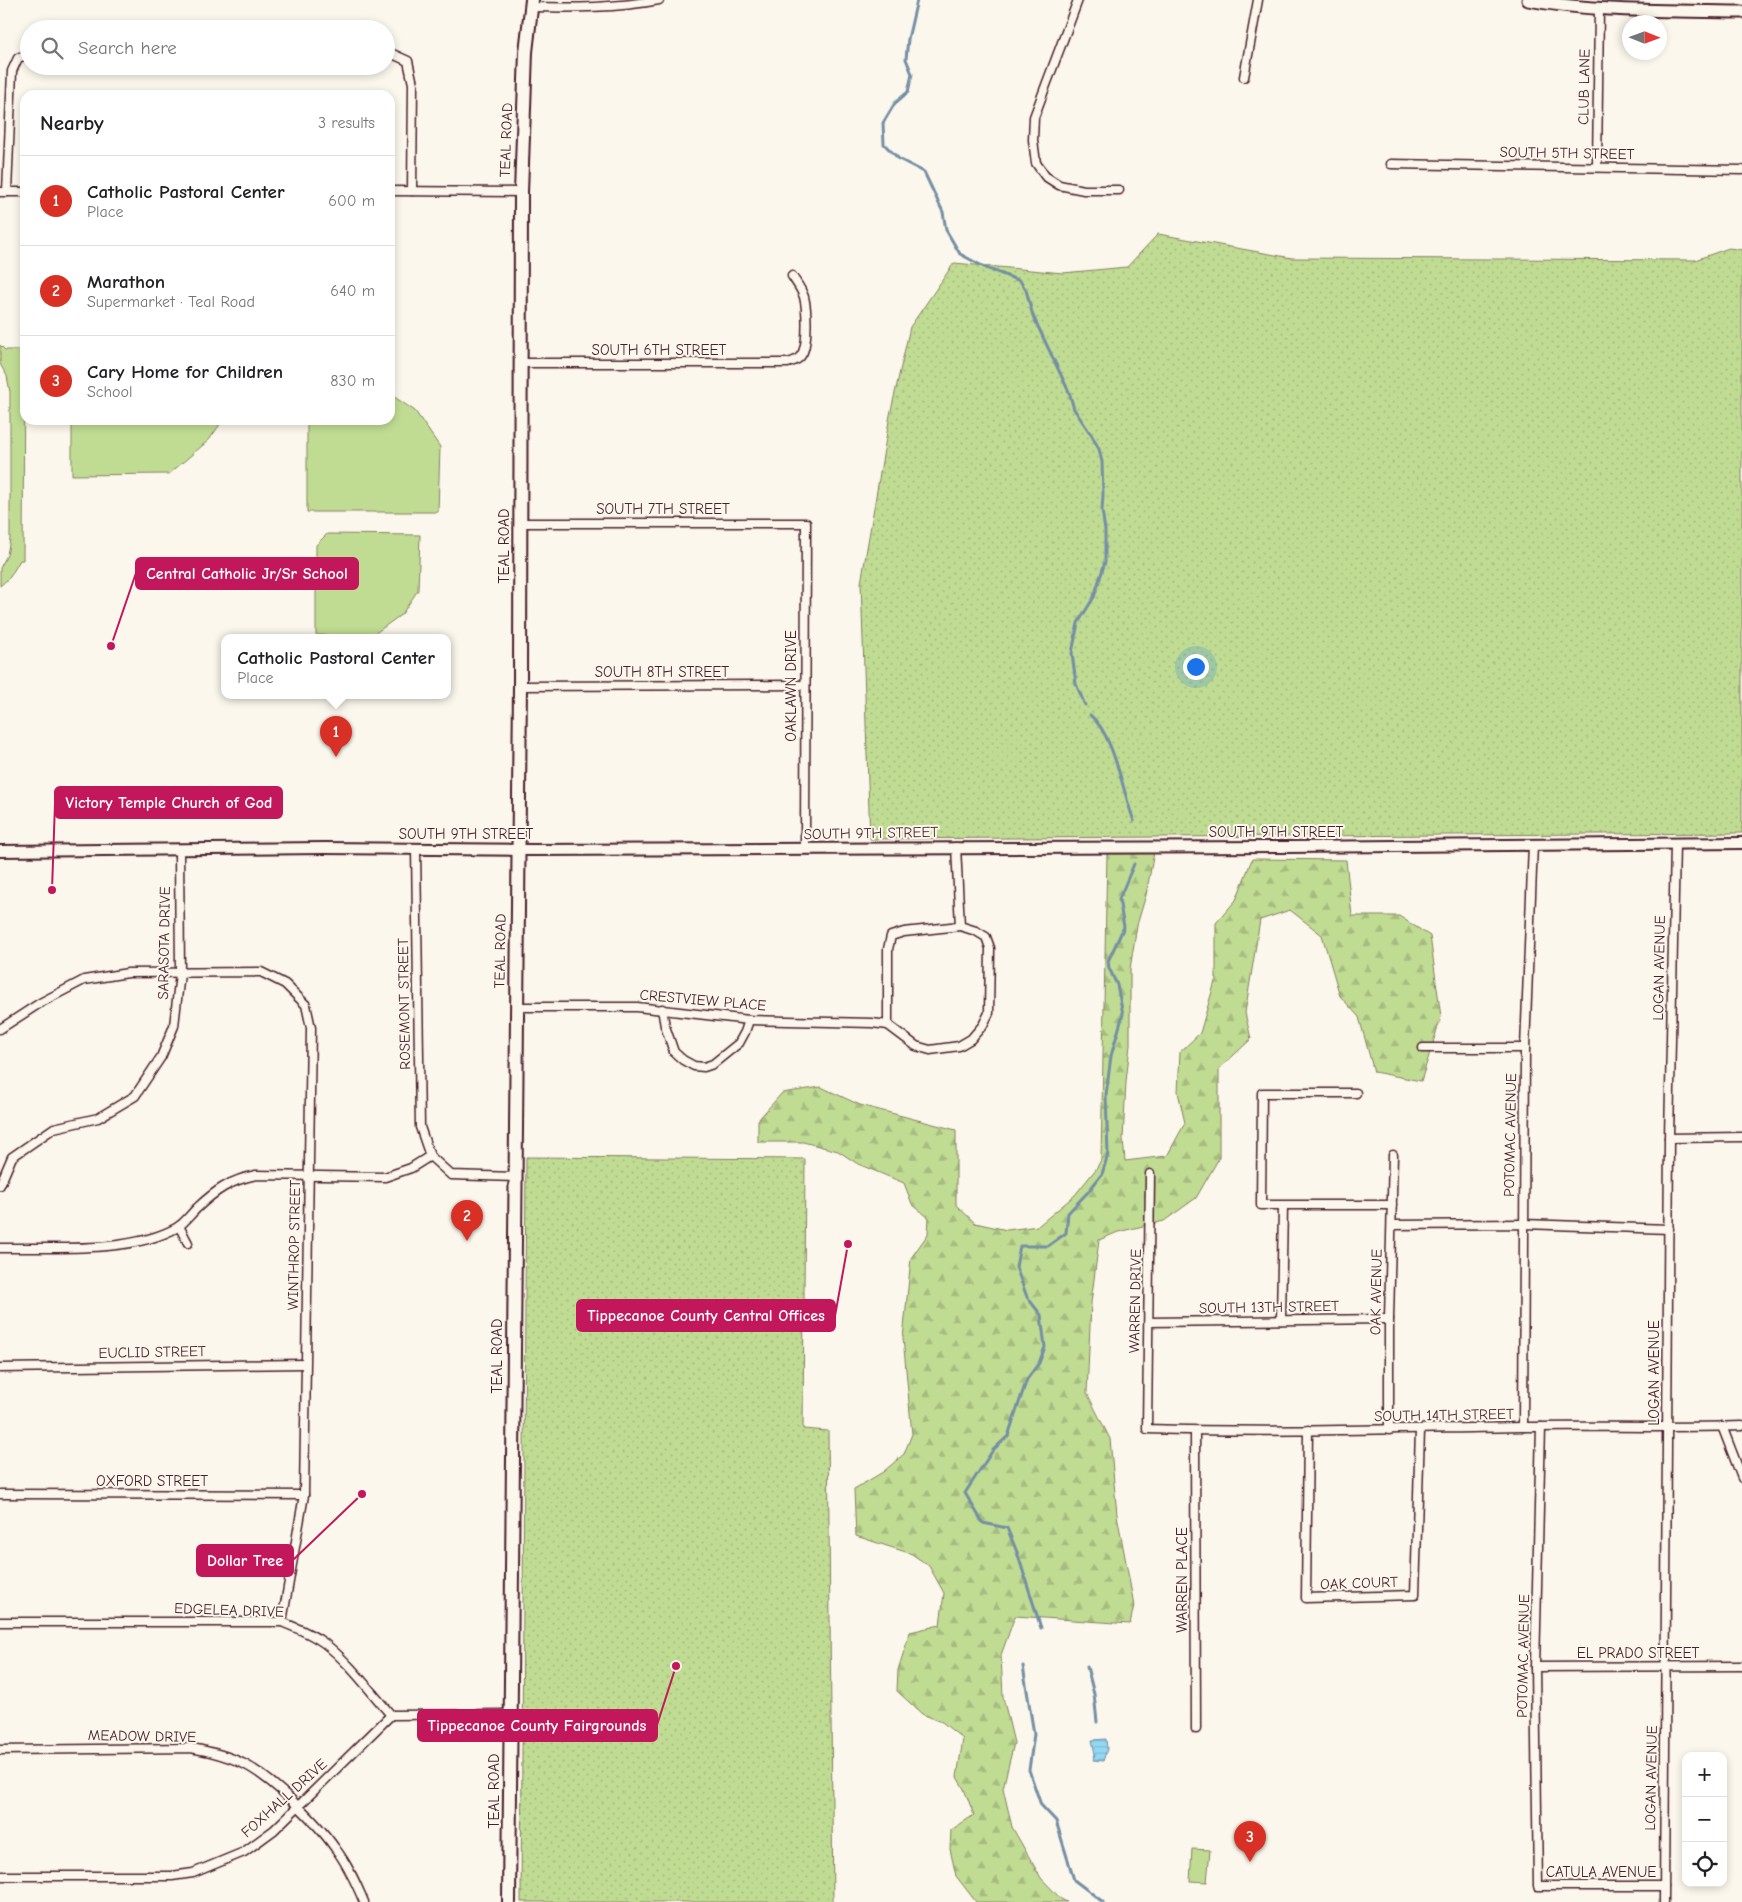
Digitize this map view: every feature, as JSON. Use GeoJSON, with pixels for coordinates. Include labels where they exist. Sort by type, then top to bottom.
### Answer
{"type":"FeatureCollection","features":[{"type":"Feature","properties":{"kind":"main road"},"geometry":{"type":"LineString","coordinates":[[1528,0],[1599,8],[1742,12]]}},
{"type":"Feature","properties":{"kind":"main road","name":"TEAL ROAD"},"geometry":{"type":"LineString","coordinates":[[509,1902],[514,1177],[520,686],[521,192],[526,62],[532,4]]}},
{"type":"Feature","properties":{"kind":"main road"},"geometry":{"type":"LineString","coordinates":[[510,1868],[515,1902]]}},
{"type":"Feature","properties":{"kind":"street"},"geometry":{"type":"LineString","coordinates":[[532,4],[575,8],[628,6],[659,0]]}},
{"type":"Feature","properties":{"kind":"street"},"geometry":{"type":"LineString","coordinates":[[1078,0],[1034,117],[1033,140],[1036,163],[1045,176],[1059,185],[1084,190],[1118,190]]}},
{"type":"Feature","properties":{"kind":"street"},"geometry":{"type":"LineString","coordinates":[[1244,77],[1258,0]]}},
{"type":"Feature","properties":{"kind":"street","name":"CLUB LANE"},"geometry":{"type":"LineString","coordinates":[[1597,167],[1599,8]]}},
{"type":"Feature","properties":{"kind":"street"},"geometry":{"type":"LineString","coordinates":[[395,54],[408,61],[413,84],[412,191]]}},
{"type":"Feature","properties":{"kind":"street"},"geometry":{"type":"LineString","coordinates":[[20,57],[12,71],[4,192],[20,192]]}},
{"type":"Feature","properties":{"kind":"street","name":"SOUTH 5TH STREET"},"geometry":{"type":"LineString","coordinates":[[1391,164],[1742,170]]}},
{"type":"Feature","properties":{"kind":"street"},"geometry":{"type":"LineString","coordinates":[[395,191],[521,192]]}},
{"type":"Feature","properties":{"kind":"street","name":"SOUTH 6TH STREET"},"geometry":{"type":"LineString","coordinates":[[521,363],[788,364],[797,360],[803,352],[806,339],[804,296],[792,276]]}},
{"type":"Feature","properties":{"kind":"street","name":"SOUTH 7TH STREET"},"geometry":{"type":"LineString","coordinates":[[520,523],[806,522]]}},
{"type":"Feature","properties":{"kind":"street","name":"OAKLAWN DRIVE"},"geometry":{"type":"LineString","coordinates":[[805,849],[806,522]]}},
{"type":"Feature","properties":{"kind":"street","name":"SOUTH 8TH STREET"},"geometry":{"type":"LineString","coordinates":[[520,686],[805,685]]}},
{"type":"Feature","properties":{"kind":"street","name":"SOUTH 9TH STREET"},"geometry":{"type":"LineString","coordinates":[[0,851],[1290,847],[1742,843]]}},
{"type":"Feature","properties":{"kind":"street","name":"POTOMAC AVENUE"},"geometry":{"type":"LineString","coordinates":[[1522,1427],[1525,1048],[1533,844]]}},
{"type":"Feature","properties":{"kind":"street","name":"LOGAN AVENUE"},"geometry":{"type":"LineString","coordinates":[[1664,1902],[1669,1138],[1675,844]]}},
{"type":"Feature","properties":{"kind":"street"},"geometry":{"type":"LineString","coordinates":[[956,847],[960,926]]}},
{"type":"Feature","properties":{"kind":"street","name":"ROSEMONT STREET"},"geometry":{"type":"LineString","coordinates":[[416,849],[420,1127],[430,1156]]}},
{"type":"Feature","properties":{"kind":"street","name":"SARASOTA DRIVE"},"geometry":{"type":"LineString","coordinates":[[0,1185],[12,1157],[54,1128],[98,1118],[135,1096],[161,1057],[174,1026],[180,973],[179,850]]}},
{"type":"Feature","properties":{"kind":"street"},"geometry":{"type":"LineString","coordinates":[[960,926],[976,931],[986,937],[990,948],[989,1013],[983,1025],[971,1039],[959,1046],[930,1050],[916,1046],[888,1025],[888,950],[891,936],[904,932],[960,926]]}},
{"type":"Feature","properties":{"kind":"street","name":"WINTHROP STREET"},"geometry":{"type":"LineString","coordinates":[[0,1029],[40,1003],[84,980],[128,973],[261,972],[285,984],[306,1005],[311,1028],[304,1495],[282,1622]]}},
{"type":"Feature","properties":{"kind":"street","name":"CRESTVIEW PLACE"},"geometry":{"type":"LineString","coordinates":[[516,1007],[637,1007],[749,1020],[888,1025]]}},
{"type":"Feature","properties":{"kind":"street"},"geometry":{"type":"LineString","coordinates":[[662,1009],[665,1026],[674,1052],[694,1066],[704,1067],[713,1064],[739,1043],[749,1020]]}},
{"type":"Feature","properties":{"kind":"street"},"geometry":{"type":"LineString","coordinates":[[1423,1048],[1525,1048]]}},
{"type":"Feature","properties":{"kind":"street"},"geometry":{"type":"LineString","coordinates":[[1356,1093],[1262,1093],[1261,1205],[1392,1206]]}},
{"type":"Feature","properties":{"kind":"street"},"geometry":{"type":"LineString","coordinates":[[1669,1138],[1742,1137]]}},
{"type":"Feature","properties":{"kind":"street","name":"OAK AVENUE"},"geometry":{"type":"LineString","coordinates":[[1389,1430],[1389,1319],[1393,1155]]}},
{"type":"Feature","properties":{"kind":"street"},"geometry":{"type":"LineString","coordinates":[[0,1248],[115,1246],[142,1242],[179,1226],[203,1202],[226,1184],[256,1175],[384,1177],[411,1168],[430,1156],[451,1176],[514,1177]]}},
{"type":"Feature","properties":{"kind":"street","name":"WARREN DRIVE"},"geometry":{"type":"LineString","coordinates":[[1147,1430],[1150,1174]]}},
{"type":"Feature","properties":{"kind":"street"},"geometry":{"type":"LineString","coordinates":[[1281,1320],[1283,1206]]}},
{"type":"Feature","properties":{"kind":"street"},"geometry":{"type":"LineString","coordinates":[[1392,1225],[1523,1224],[1669,1229]]}},
{"type":"Feature","properties":{"kind":"street"},"geometry":{"type":"LineString","coordinates":[[179,1226],[188,1243]]}},
{"type":"Feature","properties":{"kind":"street","name":"SOUTH 13TH STREET"},"geometry":{"type":"LineString","coordinates":[[1149,1322],[1389,1319]]}},
{"type":"Feature","properties":{"kind":"street","name":"EUCLID STREET"},"geometry":{"type":"LineString","coordinates":[[0,1368],[305,1364]]}},
{"type":"Feature","properties":{"kind":"street"},"geometry":{"type":"LineString","coordinates":[[1722,1426],[1742,1478]]}},
{"type":"Feature","properties":{"kind":"street","name":"SOUTH 14TH STREET"},"geometry":{"type":"LineString","coordinates":[[1147,1430],[1420,1430],[1522,1427],[1742,1426]]}},
{"type":"Feature","properties":{"kind":"street","name":"POTOMAC AVENUE"},"geometry":{"type":"LineString","coordinates":[[1538,1886],[1535,1667],[1541,1427]]}},
{"type":"Feature","properties":{"kind":"street","name":"OAK COURT"},"geometry":{"type":"LineString","coordinates":[[1308,1430],[1306,1598],[1415,1595],[1420,1430]]}},
{"type":"Feature","properties":{"kind":"street","name":"WARREN PLACE"},"geometry":{"type":"LineString","coordinates":[[1195,1431],[1196,1729]]}},
{"type":"Feature","properties":{"kind":"street","name":"OXFORD STREET"},"geometry":{"type":"LineString","coordinates":[[0,1494],[304,1495]]}},
{"type":"Feature","properties":{"kind":"street","name":"EDGELEA DRIVE"},"geometry":{"type":"LineString","coordinates":[[0,1622],[282,1622],[324,1643],[391,1715]]}},
{"type":"Feature","properties":{"kind":"street","name":"EL PRADO STREET"},"geometry":{"type":"LineString","coordinates":[[1535,1667],[1742,1666]]}},
{"type":"Feature","properties":{"kind":"street"},"geometry":{"type":"LineString","coordinates":[[391,1715],[511,1714]]}},
{"type":"Feature","properties":{"kind":"street","name":"FOXHALL DRIVE"},"geometry":{"type":"LineString","coordinates":[[0,1876],[172,1876],[193,1873],[244,1852],[274,1830],[391,1715]]}},
{"type":"Feature","properties":{"kind":"street","name":"MEADOW DRIVE"},"geometry":{"type":"LineString","coordinates":[[0,1750],[190,1748],[218,1753],[244,1763],[269,1780],[298,1806],[335,1846],[351,1872],[364,1902]]}},
{"type":"Feature","properties":{"kind":"street","name":"CATULA AVENUE"},"geometry":{"type":"LineString","coordinates":[[1538,1886],[1664,1886]]}},
{"type":"Feature","properties":{"kind":"green space"},"geometry":{"type":"Polygon","coordinates":[[[1158,234],[1292,258],[1695,260],[1729,248],[1742,250],[1742,833],[870,839],[861,583],[890,415],[910,327],[954,263],[1063,273],[1127,267],[1158,234]]]}},
{"type":"Feature","properties":{"kind":"green space"},"geometry":{"type":"Polygon","coordinates":[[[0,345],[5,350],[20,350],[20,425],[24,425],[23,560],[20,560],[10,577],[0,586],[0,568],[7,555],[10,539],[10,392],[7,376],[0,364],[0,345]]]}},
{"type":"Feature","properties":{"kind":"green space"},"geometry":{"type":"Polygon","coordinates":[[[395,397],[415,411],[440,447],[438,512],[307,512],[307,425],[395,425],[395,397]]]}},
{"type":"Feature","properties":{"kind":"green space"},"geometry":{"type":"Polygon","coordinates":[[[72,425],[220,425],[209,440],[169,474],[72,475],[72,425]]]}},
{"type":"Feature","properties":{"kind":"green space"},"geometry":{"type":"Polygon","coordinates":[[[327,534],[420,535],[418,590],[402,614],[374,634],[316,634],[316,545],[327,534]]]}},
{"type":"Feature","properties":{"kind":"green space"},"geometry":{"type":"Polygon","coordinates":[[[1154,852],[1146,895],[1137,925],[1130,969],[1130,1045],[1123,1139],[1125,1161],[1167,1156],[1185,1123],[1178,1092],[1180,1052],[1200,1033],[1216,978],[1216,923],[1236,900],[1252,859],[1346,860],[1352,916],[1399,916],[1430,936],[1441,1017],[1421,1081],[1374,1072],[1359,1017],[1340,996],[1322,935],[1290,910],[1260,920],[1245,1013],[1251,1039],[1219,1069],[1219,1158],[1196,1198],[1164,1221],[1118,1232],[1099,1240],[1091,1303],[1087,1393],[1110,1439],[1117,1515],[1134,1605],[1130,1624],[1015,1616],[1001,1655],[1003,1697],[1014,1743],[1003,1788],[1012,1827],[1041,1878],[1061,1899],[1067,1902],[976,1902],[956,1876],[950,1849],[951,1830],[974,1815],[957,1777],[963,1739],[942,1722],[922,1714],[897,1691],[898,1670],[910,1632],[940,1625],[944,1593],[929,1566],[912,1554],[856,1536],[854,1489],[883,1472],[904,1454],[912,1434],[903,1338],[911,1258],[928,1234],[929,1218],[912,1204],[904,1183],[858,1164],[838,1151],[803,1142],[758,1142],[758,1120],[782,1093],[821,1087],[860,1105],[956,1130],[956,1205],[975,1223],[1007,1230],[1038,1226],[1075,1195],[1101,1160],[1107,853],[1154,852]]]}},
{"type":"Feature","properties":{"kind":"green space"},"geometry":{"type":"Polygon","coordinates":[[[526,1157],[805,1159],[803,1429],[828,1431],[833,1902],[521,1902],[526,1157]]]}},
{"type":"Feature","properties":{"kind":"green space"},"geometry":{"type":"Polygon","coordinates":[[[1192,1849],[1210,1850],[1207,1882],[1190,1881],[1192,1849]]]}},
{"type":"Feature","properties":{"kind":"water"},"geometry":{"type":"Polygon","coordinates":[[[1106,1739],[1107,1749],[1103,1761],[1093,1760],[1095,1754],[1092,1740],[1106,1739]]]}},
{"type":"Feature","properties":{"kind":"waterway"},"geometry":{"type":"LineString","coordinates":[[917,0],[908,39],[906,59],[912,74],[908,92],[895,103],[883,123],[884,144],[899,159],[924,172],[943,212],[946,230],[960,254],[986,268],[1020,281],[1026,290],[1033,316],[1069,392],[1074,409],[1099,449],[1102,462],[1105,562],[1094,597],[1078,623],[1072,653],[1076,684],[1085,705]]}},
{"type":"Feature","properties":{"kind":"waterway"},"geometry":{"type":"LineString","coordinates":[[1090,715],[1098,724],[1112,750],[1134,821]]}},
{"type":"Feature","properties":{"kind":"waterway"},"geometry":{"type":"LineString","coordinates":[[1041,1628],[1017,1552],[1007,1528],[983,1523],[965,1493],[993,1450],[1008,1436],[1027,1379],[1039,1363],[1045,1347],[1041,1315],[1027,1297],[1016,1267],[1020,1246],[1048,1246],[1066,1233],[1068,1213],[1102,1174],[1108,1154],[1106,1095],[1111,1056],[1123,1014],[1117,985],[1109,968],[1108,961],[1124,927],[1119,899],[1134,864]]}},
{"type":"Feature","properties":{"kind":"waterway"},"geometry":{"type":"LineString","coordinates":[[1023,1666],[1034,1734],[1029,1770],[1041,1805],[1056,1821],[1074,1880],[1103,1902]]}},
{"type":"Feature","properties":{"kind":"waterway"},"geometry":{"type":"LineString","coordinates":[[1087,1667],[1094,1694],[1097,1722]]}},
{"type":"Feature","properties":{"kind":"place","name":"Central Catholic Jr/Sr School"},"geometry":{"type":"Point","coordinates":[111,646]}},
{"type":"Feature","properties":{"kind":"place","name":"Catholic Pastoral Center"},"geometry":{"type":"Point","coordinates":[336,757]}},
{"type":"Feature","properties":{"kind":"place","name":"Victory Temple Church of God"},"geometry":{"type":"Point","coordinates":[52,890]}},
{"type":"Feature","properties":{"kind":"place","name":"Marathon"},"geometry":{"type":"Point","coordinates":[467,1241]}},
{"type":"Feature","properties":{"kind":"place","name":"Tippecanoe County Central Offices"},"geometry":{"type":"Point","coordinates":[848,1244]}},
{"type":"Feature","properties":{"kind":"place","name":"Dollar Tree"},"geometry":{"type":"Point","coordinates":[362,1494]}},
{"type":"Feature","properties":{"kind":"place","name":"Tippecanoe County Fairgrounds"},"geometry":{"type":"Point","coordinates":[676,1666]}},
{"type":"Feature","properties":{"kind":"place","name":"Cary Home for Children"},"geometry":{"type":"Point","coordinates":[1250,1862]}}]}
